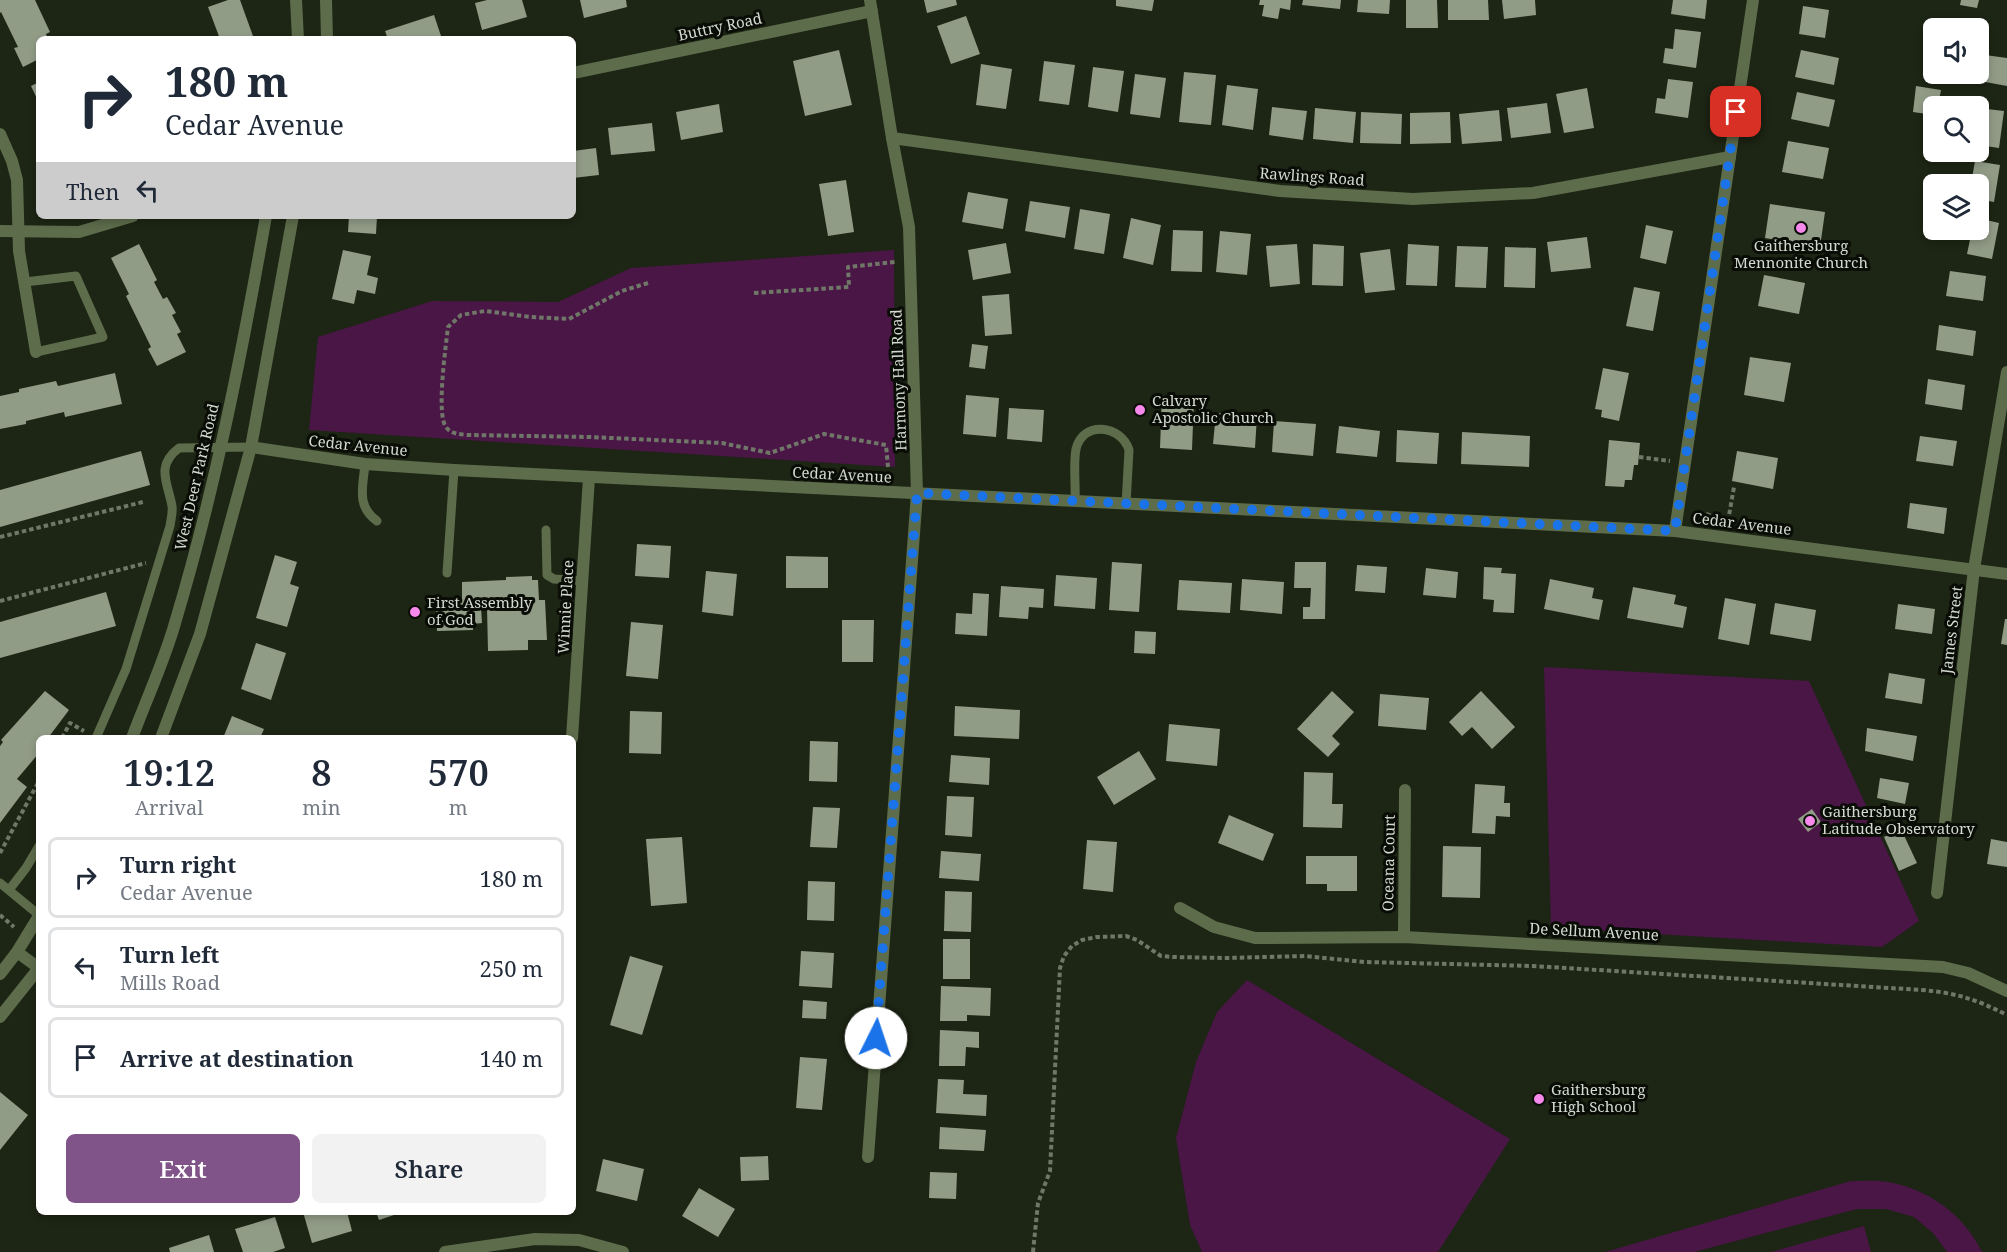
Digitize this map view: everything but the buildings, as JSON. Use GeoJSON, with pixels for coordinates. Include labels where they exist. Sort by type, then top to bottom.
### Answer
{"type":"FeatureCollection","features":[{"type":"Feature","properties":{"kind":"street"},"geometry":{"type":"LineString","coordinates":[[296,0],[297,36]]}},
{"type":"Feature","properties":{"kind":"street"},"geometry":{"type":"LineString","coordinates":[[326,0],[327,36]]}},
{"type":"Feature","properties":{"kind":"street"},"geometry":{"type":"LineString","coordinates":[[1675,531],[1753,0]]}},
{"type":"Feature","properties":{"kind":"street","name":"Buttry Road"},"geometry":{"type":"LineString","coordinates":[[576,72],[871,5]]}},
{"type":"Feature","properties":{"kind":"street","name":"Harmony Hall Road"},"geometry":{"type":"LineString","coordinates":[[868,1157],[917,493],[909,227],[871,5]]}},
{"type":"Feature","properties":{"kind":"street"},"geometry":{"type":"LineString","coordinates":[[0,134],[12,161],[17,180],[19,251],[36,352]]}},
{"type":"Feature","properties":{"kind":"street","name":"Rawlings Road"},"geometry":{"type":"LineString","coordinates":[[892,138],[1280,191],[1413,199],[1533,193],[1730,157]]}},
{"type":"Feature","properties":{"kind":"street"},"geometry":{"type":"LineString","coordinates":[[0,231],[79,232],[123,219]]}},
{"type":"Feature","properties":{"kind":"street","name":"West Deer Park Road"},"geometry":{"type":"LineString","coordinates":[[133,735],[174,626],[221,448],[265,219]]}},
{"type":"Feature","properties":{"kind":"street"},"geometry":{"type":"LineString","coordinates":[[162,735],[200,634],[251,447],[293,219]]}},
{"type":"Feature","properties":{"kind":"street","name":"James Street"},"geometry":{"type":"LineString","coordinates":[[1936,893],[1974,569],[2007,372]]}},
{"type":"Feature","properties":{"kind":"street","name":"Cedar Avenue"},"geometry":{"type":"LineString","coordinates":[[251,447],[365,464],[589,478],[1675,531],[2007,574]]}},
{"type":"Feature","properties":{"kind":"street","name":"Winnie Place"},"geometry":{"type":"LineString","coordinates":[[572,735],[589,478]]}},
{"type":"Feature","properties":{"kind":"street","name":"Oceana Court"},"geometry":{"type":"LineString","coordinates":[[1404,937],[1405,790]]}},
{"type":"Feature","properties":{"kind":"street","name":"De Sellum Avenue"},"geometry":{"type":"LineString","coordinates":[[1180,908],[1214,927],[1255,938],[1404,937],[1943,967],[1968,973],[2007,991]]}},
{"type":"Feature","properties":{"kind":"street"},"geometry":{"type":"LineString","coordinates":[[0,974],[36,921]]}},
{"type":"Feature","properties":{"kind":"street"},"geometry":{"type":"LineString","coordinates":[[17,952],[36,966]]}},
{"type":"Feature","properties":{"kind":"street"},"geometry":{"type":"LineString","coordinates":[[0,1017],[36,972]]}},
{"type":"Feature","properties":{"kind":"street"},"geometry":{"type":"LineString","coordinates":[[445,1252],[494,1248],[535,1239],[579,1240],[623,1252]]}},
{"type":"Feature","properties":{"kind":"lane"},"geometry":{"type":"LineString","coordinates":[[25,282],[76,276],[103,337],[36,352]]}},
{"type":"Feature","properties":{"kind":"lane"},"geometry":{"type":"LineString","coordinates":[[1076,501],[1077,448],[1087,434],[1105,429],[1119,434],[1129,450],[1126,504]]}},
{"type":"Feature","properties":{"kind":"lane"},"geometry":{"type":"LineString","coordinates":[[93,735],[126,669],[170,526],[172,508],[164,472],[170,455],[179,448],[251,447]]}},
{"type":"Feature","properties":{"kind":"lane"},"geometry":{"type":"LineString","coordinates":[[365,464],[362,501],[367,514],[376,521]]}},
{"type":"Feature","properties":{"kind":"lane"},"geometry":{"type":"LineString","coordinates":[[447,573],[454,470]]}},
{"type":"Feature","properties":{"kind":"lane"},"geometry":{"type":"LineString","coordinates":[[546,530],[547,576],[554,579],[582,581]]}},
{"type":"Feature","properties":{"kind":"lane"},"geometry":{"type":"LineString","coordinates":[[9,890],[36,851]]}},
{"type":"Feature","properties":{"kind":"lane"},"geometry":{"type":"LineString","coordinates":[[0,884],[36,913]]}},
{"type":"Feature","properties":{"kind":"path"},"geometry":{"type":"LineString","coordinates":[[754,293],[849,287],[848,267],[910,261]]}},
{"type":"Feature","properties":{"kind":"path"},"geometry":{"type":"LineString","coordinates":[[648,283],[622,291],[569,319],[531,317],[485,310],[461,315],[448,327],[441,410],[444,425],[452,433],[467,435],[589,437],[722,443],[770,453],[825,434],[886,445],[888,468]]}},
{"type":"Feature","properties":{"kind":"path"},"geometry":{"type":"LineString","coordinates":[[1639,457],[1685,462]]}},
{"type":"Feature","properties":{"kind":"path"},"geometry":{"type":"LineString","coordinates":[[1706,514],[1728,521],[1734,487]]}},
{"type":"Feature","properties":{"kind":"path"},"geometry":{"type":"LineString","coordinates":[[0,537],[143,502]]}},
{"type":"Feature","properties":{"kind":"path"},"geometry":{"type":"LineString","coordinates":[[0,601],[146,563],[143,574]]}},
{"type":"Feature","properties":{"kind":"path"},"geometry":{"type":"LineString","coordinates":[[64,735],[70,723],[91,735]]}},
{"type":"Feature","properties":{"kind":"path"},"geometry":{"type":"LineString","coordinates":[[0,853],[36,787]]}},
{"type":"Feature","properties":{"kind":"path"},"geometry":{"type":"LineString","coordinates":[[1033,1252],[1038,1203],[1050,1171],[1060,968],[1064,956],[1072,946],[1082,940],[1126,936],[1137,940],[1161,956],[1173,957],[1305,956],[1365,962],[1533,966],[1922,990],[1960,994],[2007,1015]]}},
{"type":"Feature","properties":{"kind":"shaded area"},"geometry":{"type":"Polygon","coordinates":[[[894,250],[895,467],[309,430],[318,337],[432,301],[558,302],[631,268],[894,250]]]}},
{"type":"Feature","properties":{"kind":"shaded area","name":"Gaithersburg Latitude Observatory"},"geometry":{"type":"Polygon","coordinates":[[[1544,667],[1809,681],[1919,921],[1882,947],[1551,928],[1544,667]]]}},
{"type":"Feature","properties":{"kind":"shaded area"},"geometry":{"type":"Polygon","coordinates":[[[1247,980],[1510,1139],[1438,1252],[1202,1252],[1190,1225],[1176,1138],[1196,1062],[1217,1012],[1247,980]]]}},
{"type":"Feature","properties":{"kind":"shaded area"},"geometry":{"type":"Polygon","coordinates":[[[1851,1181],[1888,1182],[1931,1197],[1955,1215],[1982,1252],[1947,1252],[1933,1233],[1914,1217],[1886,1209],[1857,1209],[1694,1252],[1605,1252],[1851,1181]]]}},
{"type":"Feature","properties":{"kind":"shaded area"},"geometry":{"type":"Polygon","coordinates":[[[1864,1226],[1871,1252],[1771,1252],[1864,1226]]]}},
{"type":"Feature","properties":{"kind":"place","name":"Gaithersburg Mennonite Church"},"geometry":{"type":"Point","coordinates":[1801,228]}},
{"type":"Feature","properties":{"kind":"place","name":"Calvary Apostolic Church"},"geometry":{"type":"Point","coordinates":[1140,410]}},
{"type":"Feature","properties":{"kind":"place","name":"First Assembly of God"},"geometry":{"type":"Point","coordinates":[415,612]}},
{"type":"Feature","properties":{"kind":"place","name":"Gaithersburg Latitude Observatory"},"geometry":{"type":"Point","coordinates":[1810,821]}},
{"type":"Feature","properties":{"kind":"place","name":"Gaithersburg High School"},"geometry":{"type":"Point","coordinates":[1539,1099]}},
{"type":"Feature","properties":{"kind":"route"},"geometry":{"type":"LineString","coordinates":[[876,1038],[917,493],[1675,531],[1736,112]]}}]}
